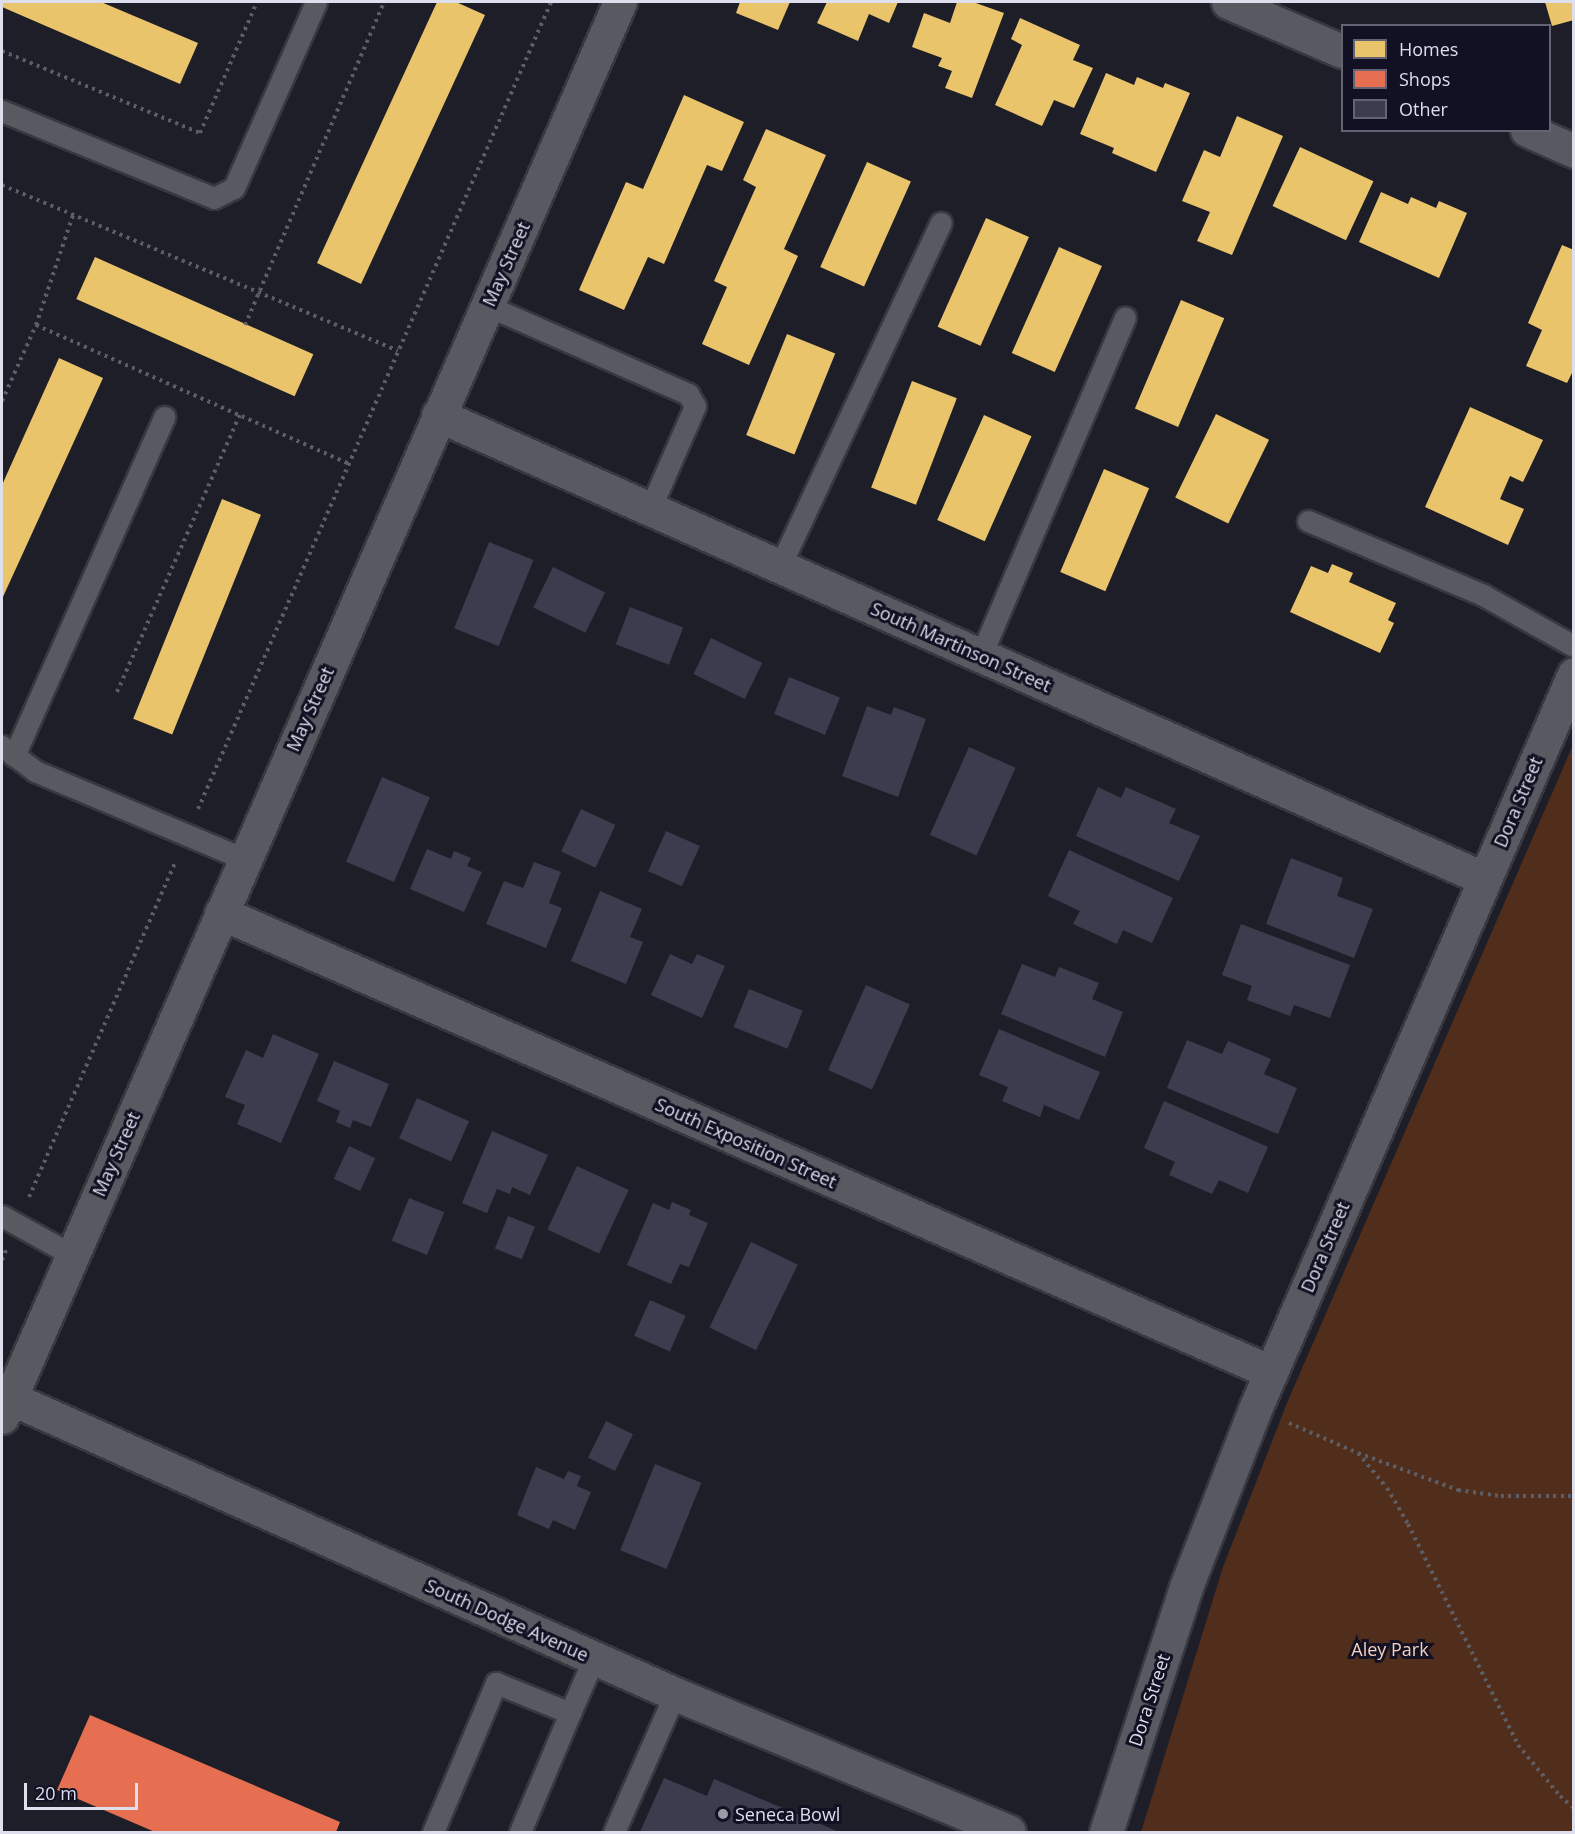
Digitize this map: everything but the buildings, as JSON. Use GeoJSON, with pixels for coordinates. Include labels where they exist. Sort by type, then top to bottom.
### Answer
{"type":"FeatureCollection","features":[{"type":"Feature","properties":{"kind":"street","name":"May Street"},"geometry":{"type":"LineString","coordinates":[[6,1407],[620,2]]}},
{"type":"Feature","properties":{"kind":"street"},"geometry":{"type":"LineString","coordinates":[[1228,2],[1341,51]]}},
{"type":"Feature","properties":{"kind":"street"},"geometry":{"type":"LineString","coordinates":[[1531,132],[1574,151]]}},
{"type":"Feature","properties":{"kind":"street","name":"South Martinson Street"},"geometry":{"type":"LineString","coordinates":[[438,415],[1485,879]]}},
{"type":"Feature","properties":{"kind":"street","name":"Dora Street"},"geometry":{"type":"LineString","coordinates":[[1106,1833],[1186,1587],[1255,1409],[1574,674]]}},
{"type":"Feature","properties":{"kind":"street","name":"South Exposition Street"},"geometry":{"type":"LineString","coordinates":[[221,913],[1270,1372]]}},
{"type":"Feature","properties":{"kind":"street","name":"South Dodge Avenue"},"geometry":{"type":"LineString","coordinates":[[6,1407],[675,1694],[1009,1833]]}},
{"type":"Feature","properties":{"kind":"lane"},"geometry":{"type":"LineString","coordinates":[[2,111],[214,198],[234,188],[316,2]]}},
{"type":"Feature","properties":{"kind":"lane"},"geometry":{"type":"LineString","coordinates":[[780,566],[941,223]]}},
{"type":"Feature","properties":{"kind":"lane"},"geometry":{"type":"LineString","coordinates":[[488,306],[688,394],[695,406],[650,509]]}},
{"type":"Feature","properties":{"kind":"lane"},"geometry":{"type":"LineString","coordinates":[[981,655],[1125,317]]}},
{"type":"Feature","properties":{"kind":"lane"},"geometry":{"type":"LineString","coordinates":[[164,417],[8,751],[35,771],[244,859]]}},
{"type":"Feature","properties":{"kind":"lane"},"geometry":{"type":"LineString","coordinates":[[1308,521],[1483,596],[1574,646]]}},
{"type":"Feature","properties":{"kind":"lane"},"geometry":{"type":"LineString","coordinates":[[9,1220],[72,1255]]}},
{"type":"Feature","properties":{"kind":"lane"},"geometry":{"type":"LineString","coordinates":[[520,1833],[594,1658]]}},
{"type":"Feature","properties":{"kind":"lane"},"geometry":{"type":"LineString","coordinates":[[433,1833],[496,1683],[570,1713]]}},
{"type":"Feature","properties":{"kind":"lane"},"geometry":{"type":"LineString","coordinates":[[614,1833],[675,1694]]}},
{"type":"Feature","properties":{"kind":"path"},"geometry":{"type":"LineString","coordinates":[[2,51],[200,134],[256,2]]}},
{"type":"Feature","properties":{"kind":"path"},"geometry":{"type":"LineString","coordinates":[[245,325],[384,2]]}},
{"type":"Feature","properties":{"kind":"path"},"geometry":{"type":"LineString","coordinates":[[2,1260],[9,1220],[187,835],[551,2]]}},
{"type":"Feature","properties":{"kind":"path"},"geometry":{"type":"LineString","coordinates":[[2,185],[398,351]]}},
{"type":"Feature","properties":{"kind":"path"},"geometry":{"type":"LineString","coordinates":[[36,325],[73,215]]}},
{"type":"Feature","properties":{"kind":"path"},"geometry":{"type":"LineString","coordinates":[[117,692],[240,415]]}},
{"type":"Feature","properties":{"kind":"path"},"geometry":{"type":"LineString","coordinates":[[1255,1409],[1358,1453],[1458,1490],[1501,1496],[1574,1496]]}},
{"type":"Feature","properties":{"kind":"path"},"geometry":{"type":"LineString","coordinates":[[1358,1453],[1387,1488],[1408,1524],[1518,1745],[1560,1796],[1574,1808]]}},
{"type":"Feature","properties":{"kind":"green space","name":"Aley Park"},"geometry":{"type":"Polygon","coordinates":[[[1573,745],[1573,1832],[1141,1832],[1223,1567],[1287,1403],[1573,745]]]}},
{"type":"Feature","properties":{"kind":"place","name":"Seneca Bowl"},"geometry":{"type":"Point","coordinates":[723,1814]}}]}
